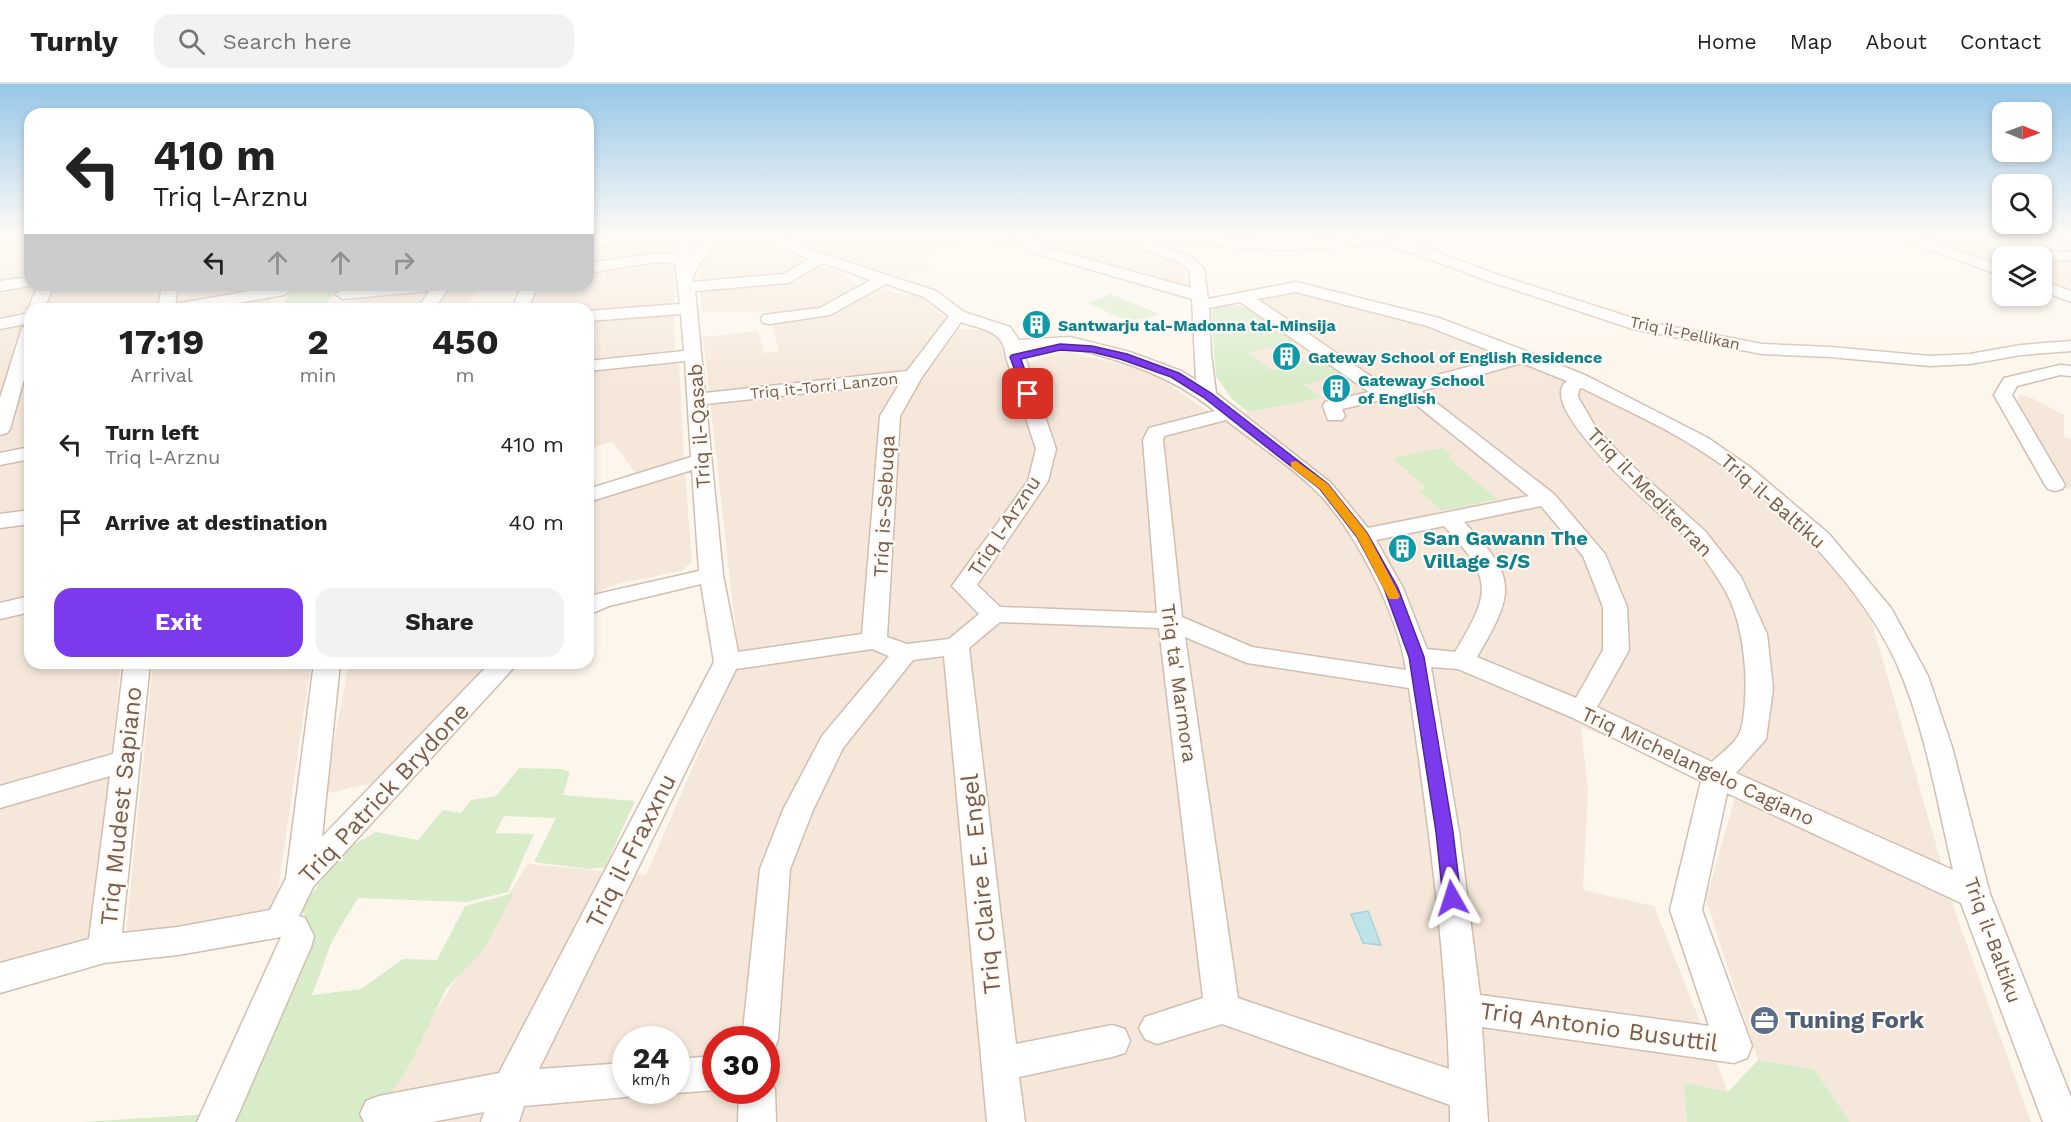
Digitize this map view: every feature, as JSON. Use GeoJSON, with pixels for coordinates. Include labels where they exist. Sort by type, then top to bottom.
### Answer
{"type":"FeatureCollection","features":[{"type":"Feature","properties":{"kind":"street","name":"Triq il-Qasab"},"geometry":{"type":"LineString","coordinates":[[685,284],[711,574]]}},
{"type":"Feature","properties":{"kind":"street"},"geometry":{"type":"LineString","coordinates":[[770,319],[824,312],[874,284]]}},
{"type":"Feature","properties":{"kind":"street"},"geometry":{"type":"LineString","coordinates":[[901,284],[930,294],[958,315],[1004,331],[1015,345],[1081,346]]}},
{"type":"Feature","properties":{"kind":"street"},"geometry":{"type":"LineString","coordinates":[[1148,284],[1200,301]]}},
{"type":"Feature","properties":{"kind":"street"},"geometry":{"type":"LineString","coordinates":[[1198,284],[1207,395]]}},
{"type":"Feature","properties":{"kind":"street","name":"Triq il-Pellikan"},"geometry":{"type":"LineString","coordinates":[[1513,284],[1639,325],[1762,349],[1830,352],[1930,362],[2071,346]]}},
{"type":"Feature","properties":{"kind":"street","name":"Triq il-Baltiku"},"geometry":{"type":"LineString","coordinates":[[1200,301],[1243,297],[1296,287],[1433,322],[1525,357],[1581,380],[1701,442],[1743,471],[1821,539],[1882,613],[1915,676],[1938,747],[1974,894],[2062,1122]]}},
{"type":"Feature","properties":{"kind":"street"},"geometry":{"type":"LineString","coordinates":[[2052,290],[2071,297]]}},
{"type":"Feature","properties":{"kind":"street"},"geometry":{"type":"LineString","coordinates":[[205,303],[266,291]]}},
{"type":"Feature","properties":{"kind":"street"},"geometry":{"type":"LineString","coordinates":[[1243,297],[1383,393]]}},
{"type":"Feature","properties":{"kind":"street"},"geometry":{"type":"LineString","coordinates":[[594,316],[689,308]]}},
{"type":"Feature","properties":{"kind":"street","name":"Triq it-Torri Lanzon"},"geometry":{"type":"LineString","coordinates":[[696,400],[913,376],[958,315]]}},
{"type":"Feature","properties":{"kind":"street"},"geometry":{"type":"LineString","coordinates":[[0,324],[24,327]]}},
{"type":"Feature","properties":{"kind":"street"},"geometry":{"type":"LineString","coordinates":[[0,338],[24,330]]}},
{"type":"Feature","properties":{"kind":"street"},"geometry":{"type":"LineString","coordinates":[[1015,345],[1081,346],[1168,363],[1187,361],[1202,354]]}},
{"type":"Feature","properties":{"kind":"street","name":"Triq l-Arznu"},"geometry":{"type":"LineString","coordinates":[[994,614],[964,586],[1038,481],[1046,449],[1015,345]]}},
{"type":"Feature","properties":{"kind":"street"},"geometry":{"type":"LineString","coordinates":[[0,429],[24,348]]}},
{"type":"Feature","properties":{"kind":"street"},"geometry":{"type":"LineString","coordinates":[[594,365],[693,355]]}},
{"type":"Feature","properties":{"kind":"street"},"geometry":{"type":"LineString","coordinates":[[1124,356],[1175,375],[1207,395],[1324,487],[1363,536],[1391,588],[1418,669],[1444,832],[1464,1009],[1469,1108],[1222,1008],[1157,1028]]}},
{"type":"Feature","properties":{"kind":"street"},"geometry":{"type":"LineString","coordinates":[[1335,416],[1332,406],[1407,389],[1525,357]]}},
{"type":"Feature","properties":{"kind":"street"},"geometry":{"type":"LineString","coordinates":[[2055,485],[2003,395],[2010,382],[2060,370],[2071,371]]}},
{"type":"Feature","properties":{"kind":"street","name":"Triq is-Sebuqa"},"geometry":{"type":"LineString","coordinates":[[874,641],[890,416],[913,376]]}},
{"type":"Feature","properties":{"kind":"street","name":"Triq il-Mediterran"},"geometry":{"type":"LineString","coordinates":[[1581,380],[1570,387],[1569,397],[1588,432],[1622,467],[1697,536],[1733,582],[1755,634],[1760,688],[1752,739],[1716,776]]}},
{"type":"Feature","properties":{"kind":"street"},"geometry":{"type":"LineString","coordinates":[[1407,389],[1546,499],[1594,554],[1615,607],[1616,650],[1582,711]]}},
{"type":"Feature","properties":{"kind":"street","name":"Triq ta' Marmora"},"geometry":{"type":"LineString","coordinates":[[1222,1008],[1170,621],[1153,440],[1156,432],[1229,413]]}},
{"type":"Feature","properties":{"kind":"street"},"geometry":{"type":"LineString","coordinates":[[0,459],[24,454]]}},
{"type":"Feature","properties":{"kind":"street"},"geometry":{"type":"LineString","coordinates":[[594,494],[700,461]]}},
{"type":"Feature","properties":{"kind":"street"},"geometry":{"type":"LineString","coordinates":[[1363,536],[1546,499]]}},
{"type":"Feature","properties":{"kind":"street"},"geometry":{"type":"LineString","coordinates":[[0,521],[24,518]]}},
{"type":"Feature","properties":{"kind":"street"},"geometry":{"type":"LineString","coordinates":[[1449,519],[1479,549],[1492,570],[1496,590],[1492,612],[1462,661]]}},
{"type":"Feature","properties":{"kind":"street"},"geometry":{"type":"LineString","coordinates":[[594,604],[602,600],[711,574],[727,662],[874,641],[905,653],[956,646],[994,614]]}},
{"type":"Feature","properties":{"kind":"street"},"geometry":{"type":"LineString","coordinates":[[0,611],[24,605]]}},
{"type":"Feature","properties":{"kind":"street","name":"Triq Michelangelo Cagiano"},"geometry":{"type":"LineString","coordinates":[[994,614],[1170,621],[1247,655],[1418,669],[1462,661],[1582,711],[1716,776],[1974,894]]}},
{"type":"Feature","properties":{"kind":"street","name":"Triq Claire E. Engel"},"geometry":{"type":"LineString","coordinates":[[956,646],[1006,1122]]}},
{"type":"Feature","properties":{"kind":"street"},"geometry":{"type":"LineString","coordinates":[[761,1026],[775,869],[798,810],[832,743],[905,653]]}},
{"type":"Feature","properties":{"kind":"street","name":"Triq il-Fraxxnu"},"geometry":{"type":"LineString","coordinates":[[505,1106],[727,662]]}},
{"type":"Feature","properties":{"kind":"street","name":"Triq Mudest Sapiano"},"geometry":{"type":"LineString","coordinates":[[104,949],[136,669]]}},
{"type":"Feature","properties":{"kind":"street"},"geometry":{"type":"LineString","coordinates":[[302,878],[326,669]]}},
{"type":"Feature","properties":{"kind":"street","name":"Triq Patrick Brydone"},"geometry":{"type":"LineString","coordinates":[[280,922],[302,878],[500,669]]}},
{"type":"Feature","properties":{"kind":"street"},"geometry":{"type":"LineString","coordinates":[[0,797],[125,761]]}},
{"type":"Feature","properties":{"kind":"street","name":"Triq Antonio Busuttil"},"geometry":{"type":"LineString","coordinates":[[1464,1009],[1734,1046],[1686,910],[1716,776]]}},
{"type":"Feature","properties":{"kind":"street"},"geometry":{"type":"LineString","coordinates":[[0,978],[104,949],[178,941],[280,922],[294,928],[298,936],[295,947],[216,1122]]}},
{"type":"Feature","properties":{"kind":"street"},"geometry":{"type":"LineString","coordinates":[[1001,1064],[1112,1041]]}},
{"type":"Feature","properties":{"kind":"street"},"geometry":{"type":"LineString","coordinates":[[379,1114],[505,1106],[612,1083]]}},
{"type":"Feature","properties":{"kind":"street"},"geometry":{"type":"LineString","coordinates":[[757,1104],[757,1122]]}},
{"type":"Feature","properties":{"kind":"shaded area"},"geometry":{"type":"Polygon","coordinates":[[[0,284],[24,284],[24,291],[276,291],[268,303],[24,303],[24,449],[0,454],[0,284]]]}},
{"type":"Feature","properties":{"kind":"shaded area"},"geometry":{"type":"Polygon","coordinates":[[[594,284],[674,284],[675,350],[594,360],[594,303],[530,303],[533,292],[594,291],[594,284]]]}},
{"type":"Feature","properties":{"kind":"shaded area"},"geometry":{"type":"Polygon","coordinates":[[[699,284],[856,284],[921,297],[960,329],[986,330],[1001,338],[1015,367],[1064,351],[1149,371],[1224,422],[1248,412],[1321,398],[1303,385],[1364,371],[1342,355],[1318,357],[1272,370],[1247,353],[1300,340],[1253,299],[1302,291],[1445,329],[1506,351],[1652,420],[1736,476],[1823,552],[1870,616],[1957,917],[2031,1122],[1850,1122],[1814,1069],[1758,1060],[1706,900],[1736,794],[1716,776],[1581,727],[1588,789],[1583,890],[1654,906],[1728,1092],[1684,1082],[1687,1122],[366,1122],[528,864],[646,875],[739,661],[703,337],[758,331],[764,353],[779,351],[769,312],[702,312],[699,284]]]}},
{"type":"Feature","properties":{"kind":"shaded area"},"geometry":{"type":"Polygon","coordinates":[[[1168,284],[1189,284],[1191,291],[1168,284]]]}},
{"type":"Feature","properties":{"kind":"shaded area"},"geometry":{"type":"Polygon","coordinates":[[[2052,284],[2071,284],[2071,295],[2052,288],[2052,284]]]}},
{"type":"Feature","properties":{"kind":"shaded area"},"geometry":{"type":"Polygon","coordinates":[[[426,291],[479,291],[466,303],[352,303],[355,298],[426,291]]]}},
{"type":"Feature","properties":{"kind":"shaded area"},"geometry":{"type":"Polygon","coordinates":[[[673,360],[679,362],[684,459],[636,473],[612,441],[594,447],[594,369],[673,360]]]}},
{"type":"Feature","properties":{"kind":"shaded area"},"geometry":{"type":"Polygon","coordinates":[[[2019,394],[2034,399],[2064,415],[2064,437],[2071,439],[2071,489],[2065,488],[2017,410],[2019,394]]]}},
{"type":"Feature","properties":{"kind":"shaded area"},"geometry":{"type":"Polygon","coordinates":[[[24,459],[24,514],[0,517],[0,464],[24,459]]]}},
{"type":"Feature","properties":{"kind":"shaded area"},"geometry":{"type":"Polygon","coordinates":[[[685,471],[692,562],[681,571],[617,584],[594,593],[594,498],[685,471]]]}},
{"type":"Feature","properties":{"kind":"shaded area"},"geometry":{"type":"Polygon","coordinates":[[[24,524],[24,669],[120,669],[92,935],[76,946],[0,967],[0,527],[24,524]]]}},
{"type":"Feature","properties":{"kind":"shaded area"},"geometry":{"type":"Polygon","coordinates":[[[152,669],[310,669],[276,905],[255,918],[125,943],[152,669]]]}},
{"type":"Feature","properties":{"kind":"shaded area"},"geometry":{"type":"Polygon","coordinates":[[[348,669],[483,669],[373,783],[324,794],[348,669]]]}},
{"type":"Feature","properties":{"kind":"green space"},"geometry":{"type":"Polygon","coordinates":[[[291,291],[334,291],[328,303],[284,303],[291,291]]]}},
{"type":"Feature","properties":{"kind":"green space"},"geometry":{"type":"Polygon","coordinates":[[[1111,294],[1159,314],[1139,319],[1123,318],[1088,303],[1111,294]]]}},
{"type":"Feature","properties":{"kind":"green space"},"geometry":{"type":"Polygon","coordinates":[[[1229,305],[1249,307],[1300,340],[1248,353],[1272,370],[1318,357],[1343,374],[1304,385],[1322,398],[1248,412],[1231,398],[1216,376],[1211,312],[1212,308],[1229,305]]]}},
{"type":"Feature","properties":{"kind":"green space"},"geometry":{"type":"Polygon","coordinates":[[[1442,448],[1451,455],[1448,458],[1497,499],[1441,511],[1420,491],[1427,489],[1392,458],[1442,448]]]}},
{"type":"Feature","properties":{"kind":"green space"},"geometry":{"type":"Polygon","coordinates":[[[519,768],[561,769],[570,772],[563,795],[635,801],[605,867],[588,869],[534,862],[556,818],[504,816],[495,833],[534,834],[508,892],[467,902],[358,898],[332,941],[312,995],[361,989],[403,959],[437,960],[465,906],[514,893],[484,949],[446,989],[408,1068],[372,1122],[224,1122],[309,930],[302,909],[339,853],[376,832],[418,840],[443,810],[461,813],[471,800],[496,796],[519,768]]]}},
{"type":"Feature","properties":{"kind":"green space"},"geometry":{"type":"Polygon","coordinates":[[[1758,1060],[1814,1069],[1850,1122],[1687,1122],[1684,1082],[1728,1092],[1758,1060]]]}},
{"type":"Feature","properties":{"kind":"green space"},"geometry":{"type":"Polygon","coordinates":[[[210,1114],[206,1122],[82,1122],[210,1114]]]}},
{"type":"Feature","properties":{"kind":"water"},"geometry":{"type":"Polygon","coordinates":[[[1368,911],[1381,945],[1363,943],[1351,914],[1368,911]]]}},
{"type":"Feature","properties":{"kind":"slow traffic"},"geometry":{"type":"LineString","coordinates":[[1296,465],[1324,487],[1363,536],[1394,596]]}},
{"type":"Feature","properties":{"kind":"place","name":"Santwarju tal-Madonna tal-Minsija"},"geometry":{"type":"Point","coordinates":[1037,325]}},
{"type":"Feature","properties":{"kind":"place","name":"Gateway School of English Residence"},"geometry":{"type":"Point","coordinates":[1287,357]}},
{"type":"Feature","properties":{"kind":"place","name":"Gateway School of English"},"geometry":{"type":"Point","coordinates":[1337,389]}},
{"type":"Feature","properties":{"kind":"place","name":"San Gawann The Village S/S"},"geometry":{"type":"Point","coordinates":[1402,549]}},
{"type":"Feature","properties":{"kind":"place","name":"Tuning Fork"},"geometry":{"type":"Point","coordinates":[1764,1020]}},
{"type":"Feature","properties":{"kind":"route"},"geometry":{"type":"LineString","coordinates":[[1028,394],[1015,357],[1060,347],[1092,349],[1124,356],[1175,375],[1207,395],[1324,487],[1363,536],[1391,588],[1417,657],[1452,898]]}}]}
